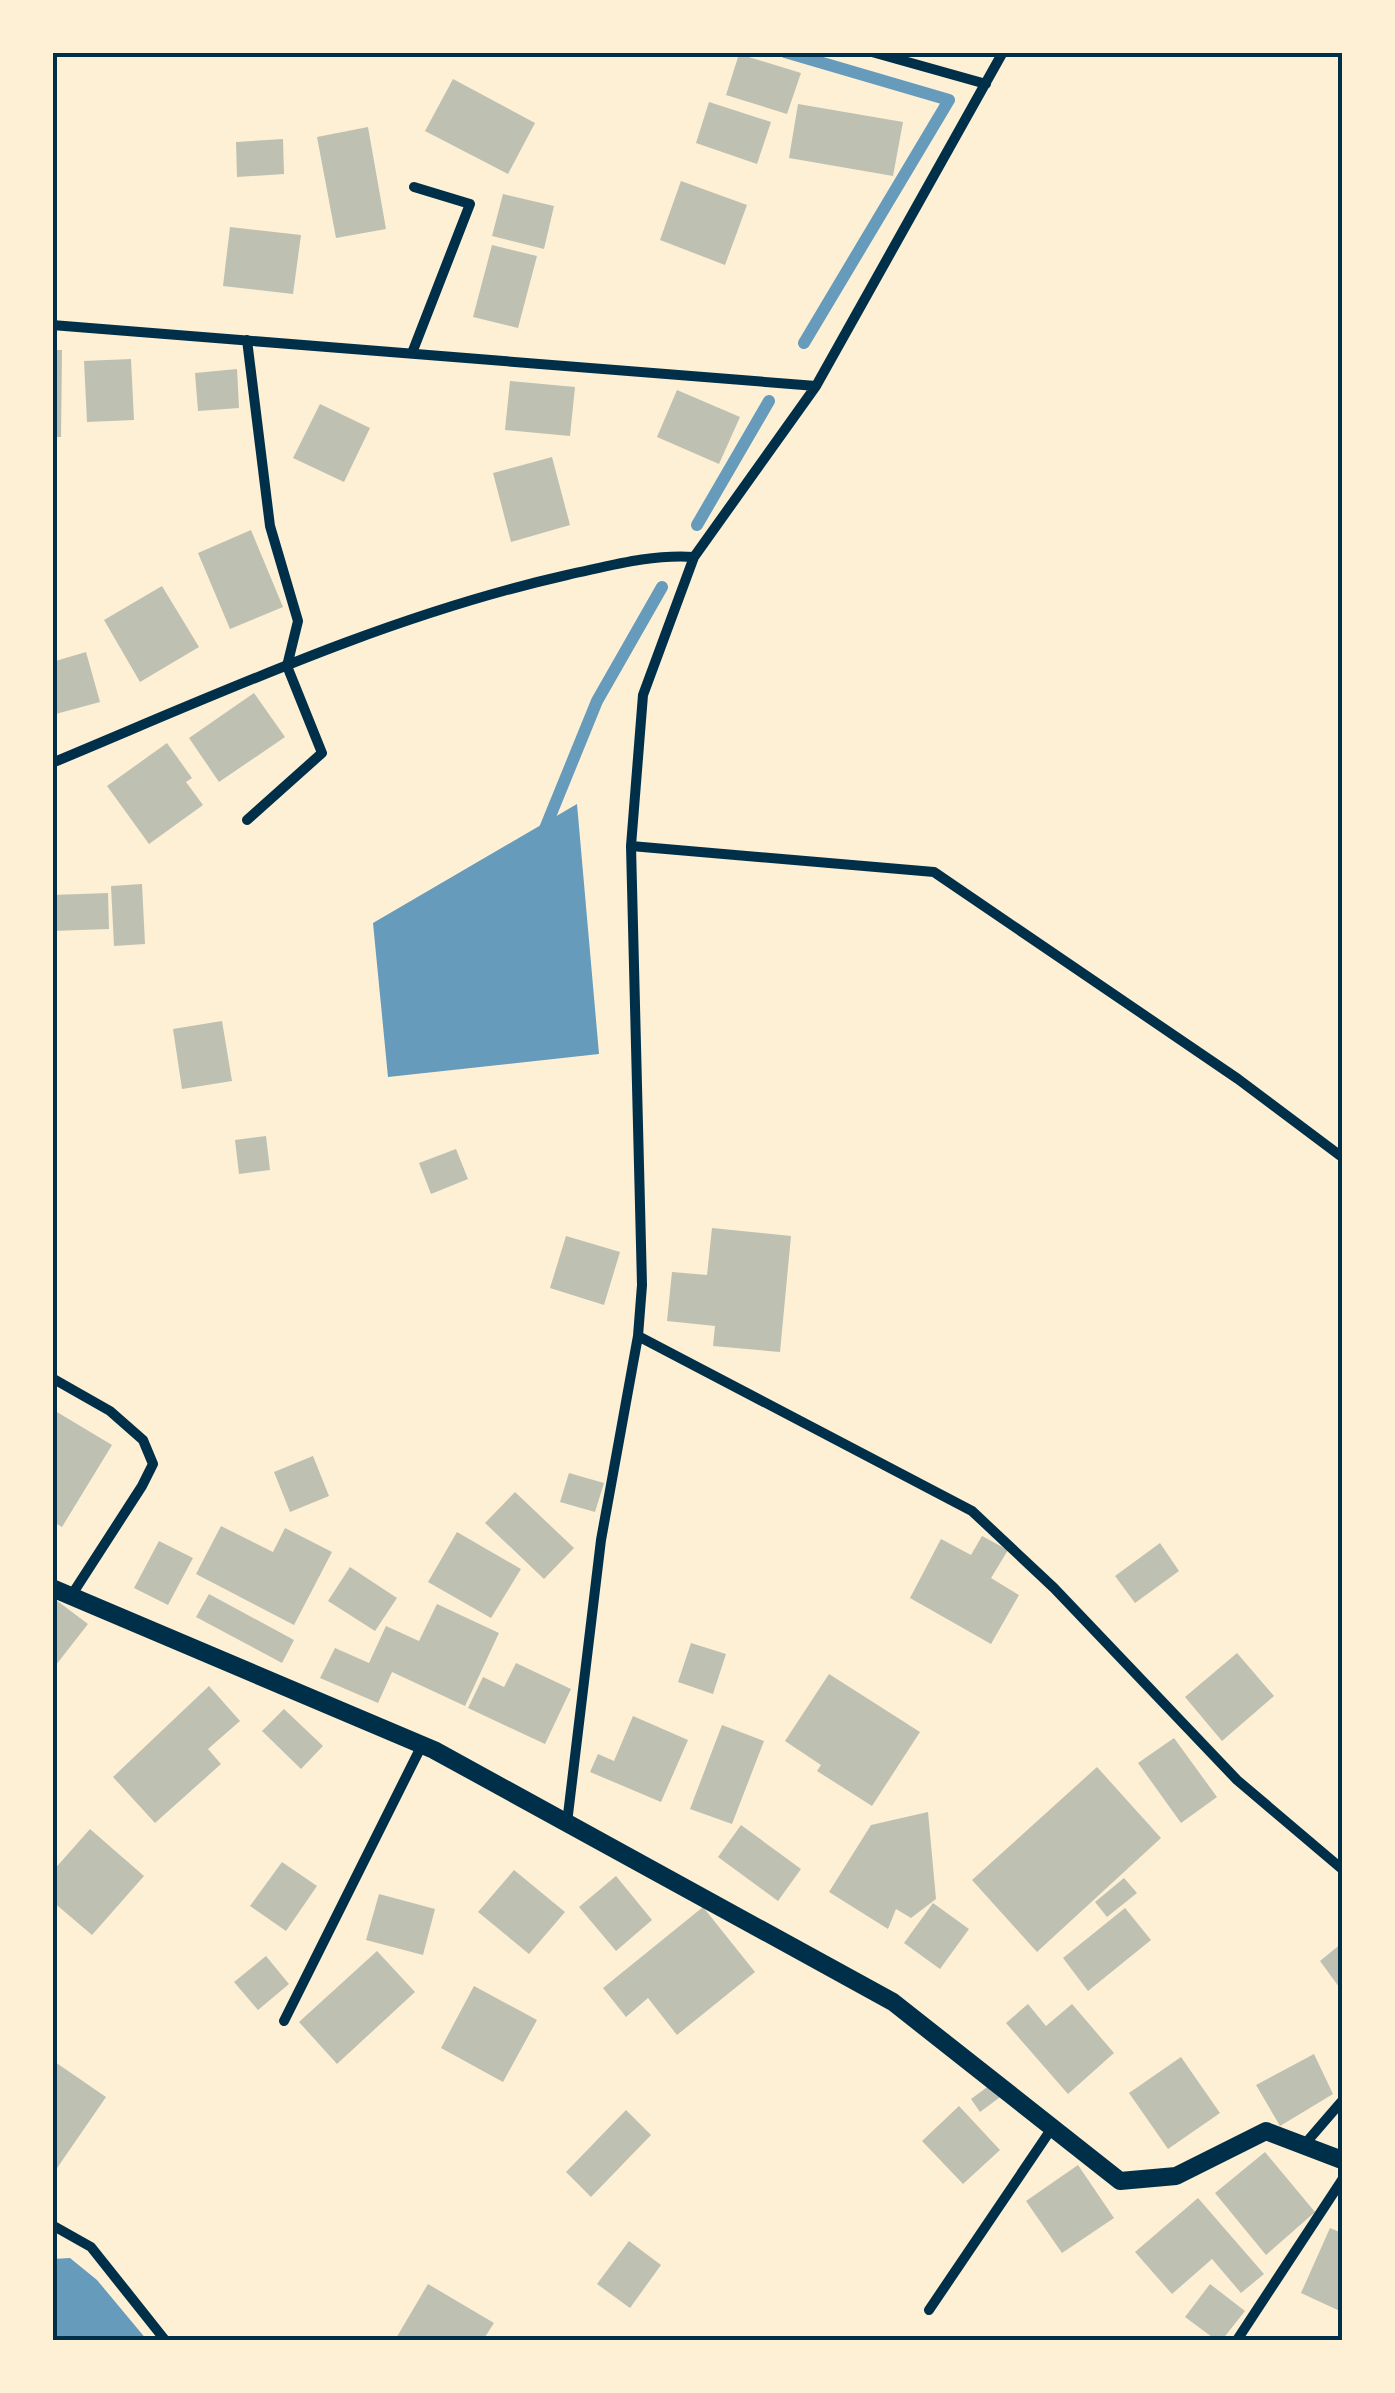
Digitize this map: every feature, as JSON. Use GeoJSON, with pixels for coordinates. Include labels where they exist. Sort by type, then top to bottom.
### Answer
{"type":"FeatureCollection","features":[{"type":"Feature","properties":{"kind":"street"},"geometry":{"type":"LineString","coordinates":[[872,52],[986,84]]}},
{"type":"Feature","properties":{"kind":"street"},"geometry":{"type":"LineString","coordinates":[[567,1823],[600,1540],[638,1336],[642,1285],[631,846],[643,695],[694,557],[816,386],[1003,52]]}},
{"type":"Feature","properties":{"kind":"street"},"geometry":{"type":"LineString","coordinates":[[412,354],[470,204],[414,186]]}},
{"type":"Feature","properties":{"kind":"street"},"geometry":{"type":"LineString","coordinates":[[52,325],[816,386]]}},
{"type":"Feature","properties":{"kind":"street"},"geometry":{"type":"LineString","coordinates":[[247,340],[270,526],[298,621],[287,666],[322,753],[247,820]]}},
{"type":"Feature","properties":{"kind":"street"},"geometry":{"type":"LineString","coordinates":[[52,764],[287,666],[428,614],[516,587],[661,555],[694,557]]}},
{"type":"Feature","properties":{"kind":"street"},"geometry":{"type":"LineString","coordinates":[[631,846],[934,872],[1238,1079],[1342,1158]]}},
{"type":"Feature","properties":{"kind":"street"},"geometry":{"type":"LineString","coordinates":[[638,1336],[972,1511],[1054,1588],[1237,1780],[1342,1869]]}},
{"type":"Feature","properties":{"kind":"street"},"geometry":{"type":"LineString","coordinates":[[52,1378],[110,1411],[143,1440],[153,1464],[71,1596]]}},
{"type":"Feature","properties":{"kind":"street"},"geometry":{"type":"LineString","coordinates":[[52,1588],[422,1744],[894,2002],[1120,2181],[1176,2176],[1266,2131],[1342,2160]]}},
{"type":"Feature","properties":{"kind":"street"},"geometry":{"type":"LineString","coordinates":[[284,2021],[422,1744]]}},
{"type":"Feature","properties":{"kind":"street"},"geometry":{"type":"LineString","coordinates":[[1304,2146],[1342,2101]]}},
{"type":"Feature","properties":{"kind":"street"},"geometry":{"type":"LineString","coordinates":[[929,2310],[1052,2128]]}},
{"type":"Feature","properties":{"kind":"street"},"geometry":{"type":"LineString","coordinates":[[1238,2340],[1342,2180]]}},
{"type":"Feature","properties":{"kind":"street"},"geometry":{"type":"LineString","coordinates":[[52,2225],[91,2247],[165,2340]]}},
{"type":"Feature","properties":{"kind":"water"},"geometry":{"type":"Polygon","coordinates":[[[577,804],[599,1054],[388,1077],[373,923],[577,804]]]}},
{"type":"Feature","properties":{"kind":"water"},"geometry":{"type":"Polygon","coordinates":[[[70,2258],[97,2280],[147,2340],[53,2340],[53,2259],[70,2258]]]}},
{"type":"Feature","properties":{"kind":"building"},"geometry":{"type":"Polygon","coordinates":[[[739,54],[801,73],[787,114],[726,95],[739,54]]]}},
{"type":"Feature","properties":{"kind":"building"},"geometry":{"type":"Polygon","coordinates":[[[453,79],[535,123],[508,174],[425,131],[453,79]]]}},
{"type":"Feature","properties":{"kind":"building"},"geometry":{"type":"Polygon","coordinates":[[[709,102],[771,122],[757,164],[696,143],[709,102]]]}},
{"type":"Feature","properties":{"kind":"building"},"geometry":{"type":"Polygon","coordinates":[[[798,104],[903,122],[893,176],[789,158],[798,104]]]}},
{"type":"Feature","properties":{"kind":"building"},"geometry":{"type":"Polygon","coordinates":[[[368,127],[386,229],[336,238],[317,137],[368,127]]]}},
{"type":"Feature","properties":{"kind":"building"},"geometry":{"type":"Polygon","coordinates":[[[283,139],[284,174],[237,177],[236,142],[283,139]]]}},
{"type":"Feature","properties":{"kind":"building"},"geometry":{"type":"Polygon","coordinates":[[[681,181],[747,205],[725,265],[660,240],[681,181]]]}},
{"type":"Feature","properties":{"kind":"building"},"geometry":{"type":"Polygon","coordinates":[[[503,194],[554,206],[544,249],[492,236],[503,194]]]}},
{"type":"Feature","properties":{"kind":"building"},"geometry":{"type":"Polygon","coordinates":[[[230,227],[301,235],[293,294],[223,286],[230,227]]]}},
{"type":"Feature","properties":{"kind":"building"},"geometry":{"type":"Polygon","coordinates":[[[492,245],[537,256],[518,328],[473,317],[492,245]]]}},
{"type":"Feature","properties":{"kind":"building"},"geometry":{"type":"Polygon","coordinates":[[[52,350],[62,350],[61,437],[52,437],[52,350]]]}},
{"type":"Feature","properties":{"kind":"building"},"geometry":{"type":"Polygon","coordinates":[[[131,359],[134,420],[87,422],[84,361],[131,359]]]}},
{"type":"Feature","properties":{"kind":"building"},"geometry":{"type":"Polygon","coordinates":[[[237,369],[239,408],[198,411],[195,373],[237,369]]]}},
{"type":"Feature","properties":{"kind":"building"},"geometry":{"type":"Polygon","coordinates":[[[510,381],[575,387],[570,436],[505,430],[510,381]]]}},
{"type":"Feature","properties":{"kind":"building"},"geometry":{"type":"Polygon","coordinates":[[[677,390],[740,417],[719,464],[657,437],[677,390]]]}},
{"type":"Feature","properties":{"kind":"building"},"geometry":{"type":"Polygon","coordinates":[[[320,404],[370,428],[344,482],[293,458],[320,404]]]}},
{"type":"Feature","properties":{"kind":"building"},"geometry":{"type":"Polygon","coordinates":[[[552,457],[570,525],[511,542],[493,473],[552,457]]]}},
{"type":"Feature","properties":{"kind":"building"},"geometry":{"type":"Polygon","coordinates":[[[251,530],[283,607],[230,629],[198,553],[251,530]]]}},
{"type":"Feature","properties":{"kind":"building"},"geometry":{"type":"Polygon","coordinates":[[[162,586],[199,647],[140,682],[104,620],[162,586]]]}},
{"type":"Feature","properties":{"kind":"building"},"geometry":{"type":"Polygon","coordinates":[[[86,652],[100,702],[52,715],[52,662],[86,652]]]}},
{"type":"Feature","properties":{"kind":"building"},"geometry":{"type":"Polygon","coordinates":[[[254,693],[285,737],[219,782],[189,738],[254,693]]]}},
{"type":"Feature","properties":{"kind":"building"},"geometry":{"type":"Polygon","coordinates":[[[167,743],[192,778],[186,782],[203,805],[149,844],[107,786],[167,743]]]}},
{"type":"Feature","properties":{"kind":"building"},"geometry":{"type":"Polygon","coordinates":[[[142,884],[145,944],[114,946],[111,886],[142,884]]]}},
{"type":"Feature","properties":{"kind":"building"},"geometry":{"type":"Polygon","coordinates":[[[108,893],[109,929],[52,931],[52,895],[108,893]]]}},
{"type":"Feature","properties":{"kind":"building"},"geometry":{"type":"Polygon","coordinates":[[[222,1021],[232,1081],[182,1089],[173,1029],[222,1021]]]}},
{"type":"Feature","properties":{"kind":"building"},"geometry":{"type":"Polygon","coordinates":[[[266,1136],[270,1170],[239,1174],[235,1140],[266,1136]]]}},
{"type":"Feature","properties":{"kind":"building"},"geometry":{"type":"Polygon","coordinates":[[[456,1149],[468,1179],[431,1194],[419,1163],[456,1149]]]}},
{"type":"Feature","properties":{"kind":"building"},"geometry":{"type":"Polygon","coordinates":[[[712,1228],[791,1236],[780,1352],[713,1346],[715,1326],[667,1321],[672,1272],[707,1275],[712,1228]]]}},
{"type":"Feature","properties":{"kind":"building"},"geometry":{"type":"Polygon","coordinates":[[[566,1236],[620,1252],[604,1305],[550,1288],[566,1236]]]}},
{"type":"Feature","properties":{"kind":"building"},"geometry":{"type":"Polygon","coordinates":[[[52,1409],[112,1445],[62,1527],[52,1521],[52,1409]]]}},
{"type":"Feature","properties":{"kind":"building"},"geometry":{"type":"Polygon","coordinates":[[[313,1456],[329,1496],[290,1512],[274,1472],[313,1456]]]}},
{"type":"Feature","properties":{"kind":"building"},"geometry":{"type":"Polygon","coordinates":[[[569,1473],[604,1483],[595,1512],[560,1502],[569,1473]]]}},
{"type":"Feature","properties":{"kind":"building"},"geometry":{"type":"Polygon","coordinates":[[[515,1492],[574,1548],[544,1579],[485,1523],[515,1492]]]}},
{"type":"Feature","properties":{"kind":"building"},"geometry":{"type":"Polygon","coordinates":[[[221,1526],[273,1552],[285,1528],[332,1552],[294,1625],[196,1574],[221,1526]]]}},
{"type":"Feature","properties":{"kind":"building"},"geometry":{"type":"Polygon","coordinates":[[[457,1532],[521,1569],[491,1618],[428,1582],[457,1532]]]}},
{"type":"Feature","properties":{"kind":"building"},"geometry":{"type":"Polygon","coordinates":[[[982,1536],[1008,1550],[991,1578],[1019,1595],[991,1644],[910,1598],[941,1539],[971,1555],[982,1536]]]}},
{"type":"Feature","properties":{"kind":"building"},"geometry":{"type":"Polygon","coordinates":[[[159,1541],[193,1558],[168,1605],[134,1588],[159,1541]]]}},
{"type":"Feature","properties":{"kind":"building"},"geometry":{"type":"Polygon","coordinates":[[[1160,1543],[1179,1571],[1135,1603],[1115,1576],[1160,1543]]]}},
{"type":"Feature","properties":{"kind":"building"},"geometry":{"type":"Polygon","coordinates":[[[350,1567],[397,1598],[375,1631],[328,1601],[350,1567]]]}},
{"type":"Feature","properties":{"kind":"building"},"geometry":{"type":"Polygon","coordinates":[[[209,1594],[294,1640],[282,1663],[196,1617],[209,1594]]]}},
{"type":"Feature","properties":{"kind":"building"},"geometry":{"type":"Polygon","coordinates":[[[52,1597],[88,1624],[52,1670],[52,1597]]]}},
{"type":"Feature","properties":{"kind":"building"},"geometry":{"type":"Polygon","coordinates":[[[437,1604],[499,1633],[465,1706],[392,1672],[378,1703],[320,1678],[335,1648],[369,1663],[386,1626],[419,1641],[437,1604]]]}},
{"type":"Feature","properties":{"kind":"building"},"geometry":{"type":"Polygon","coordinates":[[[691,1643],[726,1654],[713,1694],[678,1682],[691,1643]]]}},
{"type":"Feature","properties":{"kind":"building"},"geometry":{"type":"Polygon","coordinates":[[[1237,1653],[1274,1696],[1222,1741],[1185,1697],[1237,1653]]]}},
{"type":"Feature","properties":{"kind":"building"},"geometry":{"type":"Polygon","coordinates":[[[516,1663],[571,1689],[545,1744],[468,1708],[483,1677],[504,1687],[516,1663]]]}},
{"type":"Feature","properties":{"kind":"building"},"geometry":{"type":"Polygon","coordinates":[[[829,1674],[920,1732],[872,1806],[817,1771],[821,1765],[785,1741],[829,1674]]]}},
{"type":"Feature","properties":{"kind":"building"},"geometry":{"type":"Polygon","coordinates":[[[209,1686],[240,1721],[208,1749],[221,1764],[155,1823],[113,1777],[209,1686]]]}},
{"type":"Feature","properties":{"kind":"building"},"geometry":{"type":"Polygon","coordinates":[[[284,1709],[323,1746],[301,1769],[262,1731],[284,1709]]]}},
{"type":"Feature","properties":{"kind":"building"},"geometry":{"type":"Polygon","coordinates":[[[633,1716],[688,1740],[661,1802],[590,1772],[598,1754],[614,1761],[633,1716]]]}},
{"type":"Feature","properties":{"kind":"building"},"geometry":{"type":"Polygon","coordinates":[[[722,1725],[764,1741],[732,1824],[690,1809],[722,1725]]]}},
{"type":"Feature","properties":{"kind":"building"},"geometry":{"type":"Polygon","coordinates":[[[1174,1738],[1217,1797],[1181,1823],[1138,1763],[1174,1738]]]}},
{"type":"Feature","properties":{"kind":"building"},"geometry":{"type":"Polygon","coordinates":[[[1097,1767],[1161,1838],[1037,1952],[972,1880],[1097,1767]]]}},
{"type":"Feature","properties":{"kind":"building"},"geometry":{"type":"Polygon","coordinates":[[[928,1812],[936,1899],[911,1918],[896,1909],[888,1929],[829,1892],[871,1825],[928,1812]]]}},
{"type":"Feature","properties":{"kind":"building"},"geometry":{"type":"Polygon","coordinates":[[[741,1825],[801,1869],[778,1901],[718,1857],[741,1825]]]}},
{"type":"Feature","properties":{"kind":"building"},"geometry":{"type":"Polygon","coordinates":[[[90,1829],[144,1876],[92,1935],[52,1901],[52,1872],[90,1829]]]}},
{"type":"Feature","properties":{"kind":"building"},"geometry":{"type":"Polygon","coordinates":[[[282,1862],[317,1886],[286,1931],[250,1906],[282,1862]]]}},
{"type":"Feature","properties":{"kind":"building"},"geometry":{"type":"Polygon","coordinates":[[[514,1870],[565,1912],[529,1954],[478,1912],[514,1870]]]}},
{"type":"Feature","properties":{"kind":"building"},"geometry":{"type":"Polygon","coordinates":[[[616,1876],[652,1920],[616,1951],[579,1907],[616,1876]]]}},
{"type":"Feature","properties":{"kind":"building"},"geometry":{"type":"Polygon","coordinates":[[[1124,1878],[1137,1893],[1107,1917],[1095,1902],[1124,1878]]]}},
{"type":"Feature","properties":{"kind":"building"},"geometry":{"type":"Polygon","coordinates":[[[379,1894],[435,1909],[423,1955],[366,1940],[379,1894]]]}},
{"type":"Feature","properties":{"kind":"building"},"geometry":{"type":"Polygon","coordinates":[[[933,1903],[969,1929],[940,1969],[904,1943],[933,1903]]]}},
{"type":"Feature","properties":{"kind":"building"},"geometry":{"type":"Polygon","coordinates":[[[703,1907],[755,1972],[677,2035],[648,1998],[626,2017],[603,1988],[703,1907]]]}},
{"type":"Feature","properties":{"kind":"building"},"geometry":{"type":"Polygon","coordinates":[[[1125,1908],[1151,1940],[1088,1991],[1063,1958],[1125,1908]]]}},
{"type":"Feature","properties":{"kind":"building"},"geometry":{"type":"Polygon","coordinates":[[[1342,1943],[1342,1991],[1320,1961],[1342,1943]]]}},
{"type":"Feature","properties":{"kind":"building"},"geometry":{"type":"Polygon","coordinates":[[[377,1951],[415,1992],[337,2064],[299,2022],[377,1951]]]}},
{"type":"Feature","properties":{"kind":"building"},"geometry":{"type":"Polygon","coordinates":[[[266,1956],[289,1984],[258,2010],[234,1982],[266,1956]]]}},
{"type":"Feature","properties":{"kind":"building"},"geometry":{"type":"Polygon","coordinates":[[[474,1986],[537,2020],[503,2082],[441,2048],[474,1986]]]}},
{"type":"Feature","properties":{"kind":"building"},"geometry":{"type":"Polygon","coordinates":[[[1028,2004],[1046,2026],[1072,2004],[1114,2053],[1068,2094],[1006,2023],[1028,2004]]]}},
{"type":"Feature","properties":{"kind":"building"},"geometry":{"type":"Polygon","coordinates":[[[1314,2054],[1333,2094],[1280,2126],[1256,2085],[1314,2054]]]}},
{"type":"Feature","properties":{"kind":"building"},"geometry":{"type":"Polygon","coordinates":[[[1181,2057],[1220,2113],[1168,2149],[1129,2093],[1181,2057]]]}},
{"type":"Feature","properties":{"kind":"building"},"geometry":{"type":"Polygon","coordinates":[[[55,2062],[106,2097],[55,2171],[52,2169],[55,2062]]]}},
{"type":"Feature","properties":{"kind":"building"},"geometry":{"type":"Polygon","coordinates":[[[994,2082],[1003,2095],[980,2112],[971,2099],[994,2082]]]}},
{"type":"Feature","properties":{"kind":"building"},"geometry":{"type":"Polygon","coordinates":[[[959,2106],[1000,2150],[963,2184],[922,2141],[959,2106]]]}},
{"type":"Feature","properties":{"kind":"building"},"geometry":{"type":"Polygon","coordinates":[[[626,2110],[651,2135],[591,2197],[566,2172],[626,2110]]]}},
{"type":"Feature","properties":{"kind":"building"},"geometry":{"type":"Polygon","coordinates":[[[1265,2152],[1315,2212],[1266,2255],[1215,2193],[1265,2152]]]}},
{"type":"Feature","properties":{"kind":"building"},"geometry":{"type":"Polygon","coordinates":[[[1078,2165],[1114,2218],[1062,2253],[1026,2201],[1078,2165]]]}},
{"type":"Feature","properties":{"kind":"building"},"geometry":{"type":"Polygon","coordinates":[[[1198,2198],[1264,2274],[1241,2293],[1212,2259],[1172,2294],[1135,2252],[1198,2198]]]}},
{"type":"Feature","properties":{"kind":"building"},"geometry":{"type":"Polygon","coordinates":[[[1330,2228],[1342,2233],[1342,2312],[1301,2293],[1330,2228]]]}},
{"type":"Feature","properties":{"kind":"building"},"geometry":{"type":"Polygon","coordinates":[[[629,2241],[661,2265],[630,2308],[597,2284],[629,2241]]]}},
{"type":"Feature","properties":{"kind":"building"},"geometry":{"type":"Polygon","coordinates":[[[428,2284],[494,2323],[483,2340],[395,2340],[428,2284]]]}},
{"type":"Feature","properties":{"kind":"building"},"geometry":{"type":"Polygon","coordinates":[[[1210,2284],[1245,2311],[1222,2340],[1216,2340],[1185,2317],[1210,2284]]]}},
{"type":"Feature","properties":{"kind":"waterway"},"geometry":{"type":"LineString","coordinates":[[785,52],[949,100],[804,343]]}},
{"type":"Feature","properties":{"kind":"waterway"},"geometry":{"type":"LineString","coordinates":[[697,525],[769,401]]}},
{"type":"Feature","properties":{"kind":"waterway"},"geometry":{"type":"LineString","coordinates":[[542,836],[597,701],[662,587]]}}]}
